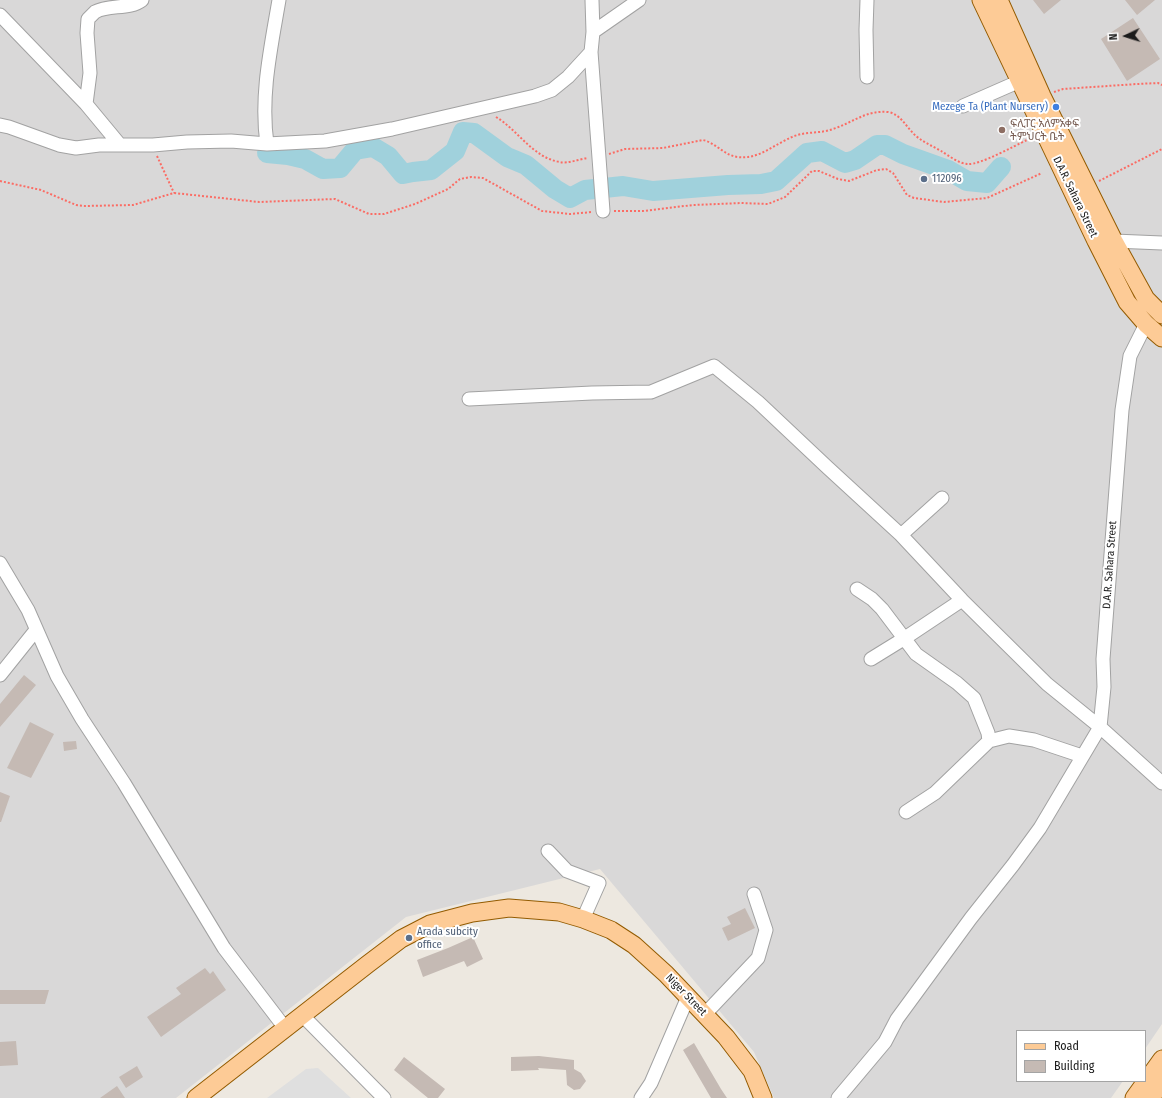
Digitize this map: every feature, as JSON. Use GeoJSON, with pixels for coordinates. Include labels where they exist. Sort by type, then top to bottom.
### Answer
{"type":"FeatureCollection","features":[{"type":"Feature","properties":{"kind":"main road","name":"D.A.R. Sahara Street"},"geometry":{"type":"LineString","coordinates":[[981,0],[1093,235],[1124,296],[1146,324],[1162,338]]}},
{"type":"Feature","properties":{"kind":"main road","name":"D.A.R. Sahara Street"},"geometry":{"type":"LineString","coordinates":[[999,0],[1042,96],[1132,276],[1146,299],[1162,315]]}},
{"type":"Feature","properties":{"kind":"main road","name":"Niger Street"},"geometry":{"type":"LineString","coordinates":[[196,1098],[401,939],[430,924],[472,913],[509,908],[559,912],[583,919],[611,930],[634,944],[666,974],[726,1037],[752,1071],[763,1098]]}},
{"type":"Feature","properties":{"kind":"main road"},"geometry":{"type":"LineString","coordinates":[[1146,1081],[1162,1059]]}},
{"type":"Feature","properties":{"kind":"main road"},"geometry":{"type":"LineString","coordinates":[[1134,1098],[1145,1082]]}},
{"type":"Feature","properties":{"kind":"main road"},"geometry":{"type":"LineString","coordinates":[[1151,1098],[1162,1082]]}},
{"type":"Feature","properties":{"kind":"street"},"geometry":{"type":"LineString","coordinates":[[86,104],[90,72],[87,33],[88,19],[96,12],[113,7],[138,3],[142,0]]}},
{"type":"Feature","properties":{"kind":"street"},"geometry":{"type":"LineString","coordinates":[[267,144],[265,126],[266,82],[279,0]]}},
{"type":"Feature","properties":{"kind":"street"},"geometry":{"type":"LineString","coordinates":[[592,0],[593,32],[591,52],[603,211]]}},
{"type":"Feature","properties":{"kind":"street"},"geometry":{"type":"LineString","coordinates":[[593,32],[639,0]]}},
{"type":"Feature","properties":{"kind":"street"},"geometry":{"type":"LineString","coordinates":[[867,0],[867,77]]}},
{"type":"Feature","properties":{"kind":"street"},"geometry":{"type":"LineString","coordinates":[[0,14],[86,104],[120,145]]}},
{"type":"Feature","properties":{"kind":"street"},"geometry":{"type":"LineString","coordinates":[[0,125],[59,145],[76,148],[99,145],[153,145],[231,141],[267,144],[325,141],[392,129],[535,96],[552,90],[568,77],[591,52]]}},
{"type":"Feature","properties":{"kind":"street"},"geometry":{"type":"LineString","coordinates":[[964,106],[1020,81]]}},
{"type":"Feature","properties":{"kind":"street"},"geometry":{"type":"LineString","coordinates":[[1114,241],[1162,243]]}},
{"type":"Feature","properties":{"kind":"street","name":"D.A.R. Sahara Street"},"geometry":{"type":"LineString","coordinates":[[1100,727],[1104,687],[1104,651],[1122,410],[1130,356],[1146,324]]}},
{"type":"Feature","properties":{"kind":"street"},"geometry":{"type":"LineString","coordinates":[[469,399],[592,392],[651,392],[714,366],[758,402],[827,468],[901,535],[962,600],[1047,684],[1100,727],[1162,783]]}},
{"type":"Feature","properties":{"kind":"street"},"geometry":{"type":"LineString","coordinates":[[901,535],[942,498]]}},
{"type":"Feature","properties":{"kind":"street"},"geometry":{"type":"LineString","coordinates":[[0,563],[28,610],[57,676],[82,719],[124,783],[224,948],[285,1028]]}},
{"type":"Feature","properties":{"kind":"street"},"geometry":{"type":"LineString","coordinates":[[857,589],[872,599],[882,609],[916,654],[957,683],[974,698],[988,733],[989,741]]}},
{"type":"Feature","properties":{"kind":"street"},"geometry":{"type":"LineString","coordinates":[[871,658],[905,638],[962,600]]}},
{"type":"Feature","properties":{"kind":"street"},"geometry":{"type":"LineString","coordinates":[[0,675],[36,630]]}},
{"type":"Feature","properties":{"kind":"street"},"geometry":{"type":"LineString","coordinates":[[838,1098],[885,1042],[897,1019],[971,918],[1040,828],[1100,727]]}},
{"type":"Feature","properties":{"kind":"street"},"geometry":{"type":"LineString","coordinates":[[906,812],[935,793],[989,741],[1009,736],[1034,740],[1082,756]]}},
{"type":"Feature","properties":{"kind":"street"},"geometry":{"type":"LineString","coordinates":[[548,851],[567,871],[599,882],[583,919]]}},
{"type":"Feature","properties":{"kind":"street"},"geometry":{"type":"LineString","coordinates":[[705,1014],[758,958],[766,930],[754,894]]}},
{"type":"Feature","properties":{"kind":"street"},"geometry":{"type":"LineString","coordinates":[[641,1098],[651,1083],[688,998]]}},
{"type":"Feature","properties":{"kind":"street"},"geometry":{"type":"LineString","coordinates":[[302,1015],[384,1098]]}},
{"type":"Feature","properties":{"kind":"path"},"geometry":{"type":"LineString","coordinates":[[1042,96],[1063,89],[1158,83],[1162,85]]}},
{"type":"Feature","properties":{"kind":"path"},"geometry":{"type":"LineString","coordinates":[[482,108],[504,121],[537,153],[561,163],[581,159],[598,158],[625,149],[638,147],[663,148],[703,140],[709,141],[726,153],[738,157],[754,156],[793,136],[804,133],[833,130],[859,117],[871,113],[888,112],[895,114],[919,138],[967,164],[977,163],[1027,140]]}},
{"type":"Feature","properties":{"kind":"path"},"geometry":{"type":"LineString","coordinates":[[1087,187],[1162,149]]}},
{"type":"Feature","properties":{"kind":"path"},"geometry":{"type":"LineString","coordinates":[[157,157],[174,193]]}},
{"type":"Feature","properties":{"kind":"path"},"geometry":{"type":"LineString","coordinates":[[0,181],[41,190],[76,205],[85,206],[133,205],[174,193],[259,202],[336,199],[368,214],[384,214],[415,204],[448,189],[460,179],[471,177],[483,178],[542,211],[570,214],[603,211],[643,211],[693,205],[741,203],[768,204],[785,197],[812,171],[819,171],[838,179],[849,181],[877,170],[886,169],[893,173],[907,195],[914,198],[944,202],[987,198],[1042,173]]}},
{"type":"Feature","properties":{"kind":"shaded area"},"geometry":{"type":"Polygon","coordinates":[[[0,0],[1162,0],[1162,1024],[1146,1048],[1146,1030],[1016,1030],[1016,1082],[1122,1082],[1111,1098],[774,1098],[754,1052],[600,869],[406,917],[176,1098],[0,1098],[0,0]]]}},
{"type":"Feature","properties":{"kind":"shaded area"},"geometry":{"type":"Polygon","coordinates":[[[318,1068],[351,1098],[267,1098],[306,1069],[318,1068]]]}},
{"type":"Feature","properties":{"kind":"building"},"geometry":{"type":"Polygon","coordinates":[[[1033,0],[1061,0],[1044,14],[1033,0]]]}},
{"type":"Feature","properties":{"kind":"building"},"geometry":{"type":"Polygon","coordinates":[[[1125,0],[1155,0],[1137,15],[1125,0]]]}},
{"type":"Feature","properties":{"kind":"building"},"geometry":{"type":"Polygon","coordinates":[[[1133,18],[1160,59],[1127,81],[1101,39],[1133,18]]]}},
{"type":"Feature","properties":{"kind":"building"},"geometry":{"type":"Polygon","coordinates":[[[24,675],[36,685],[0,727],[0,704],[24,675]]]}},
{"type":"Feature","properties":{"kind":"building"},"geometry":{"type":"Polygon","coordinates":[[[30,722],[54,734],[31,778],[7,768],[30,722]]]}},
{"type":"Feature","properties":{"kind":"building"},"geometry":{"type":"Polygon","coordinates":[[[76,741],[77,749],[64,751],[63,742],[76,741]]]}},
{"type":"Feature","properties":{"kind":"building"},"geometry":{"type":"Polygon","coordinates":[[[0,792],[10,796],[1,822],[0,822],[0,792]]]}},
{"type":"Feature","properties":{"kind":"building"},"geometry":{"type":"Polygon","coordinates":[[[745,908],[755,928],[728,941],[722,928],[731,924],[727,917],[745,908]]]}},
{"type":"Feature","properties":{"kind":"building"},"geometry":{"type":"Polygon","coordinates":[[[473,937],[483,959],[467,967],[464,961],[423,977],[417,960],[473,937]]]}},
{"type":"Feature","properties":{"kind":"building"},"geometry":{"type":"Polygon","coordinates":[[[205,968],[210,974],[213,971],[226,990],[161,1037],[147,1017],[181,994],[176,988],[205,968]]]}},
{"type":"Feature","properties":{"kind":"building"},"geometry":{"type":"Polygon","coordinates":[[[0,990],[49,990],[45,1004],[0,1004],[0,990]]]}},
{"type":"Feature","properties":{"kind":"building"},"geometry":{"type":"Polygon","coordinates":[[[16,1041],[18,1065],[0,1066],[0,1042],[16,1041]]]}},
{"type":"Feature","properties":{"kind":"building"},"geometry":{"type":"Polygon","coordinates":[[[694,1043],[727,1098],[711,1098],[683,1050],[694,1043]]]}},
{"type":"Feature","properties":{"kind":"building"},"geometry":{"type":"Polygon","coordinates":[[[539,1056],[574,1060],[574,1069],[581,1073],[586,1081],[580,1089],[574,1090],[567,1085],[566,1070],[538,1068],[539,1070],[511,1071],[511,1057],[539,1056]]]}},
{"type":"Feature","properties":{"kind":"building"},"geometry":{"type":"Polygon","coordinates":[[[404,1057],[445,1089],[438,1098],[428,1098],[394,1070],[404,1057]]]}},
{"type":"Feature","properties":{"kind":"building"},"geometry":{"type":"Polygon","coordinates":[[[137,1066],[143,1077],[126,1088],[119,1077],[137,1066]]]}},
{"type":"Feature","properties":{"kind":"building"},"geometry":{"type":"Polygon","coordinates":[[[117,1086],[125,1098],[100,1098],[117,1086]]]}},
{"type":"Feature","properties":{"kind":"waterway"},"geometry":{"type":"LineString","coordinates":[[267,153],[288,155],[305,159],[323,169],[340,168],[355,150],[373,147],[388,156],[403,174],[431,170],[455,151],[463,132],[474,133],[507,157],[526,165],[555,189],[570,198],[585,190],[623,186],[653,191],[761,184],[776,181],[807,153],[822,151],[845,163],[855,160],[877,145],[885,145],[903,154],[948,170],[967,181],[987,183],[1001,167]]}},
{"type":"Feature","properties":{"kind":"place","name":"Mezege Ta (Plant Nursery)"},"geometry":{"type":"Point","coordinates":[1056,107]}},
{"type":"Feature","properties":{"kind":"place","name":"ፍሊፐር አለምአቀፍ ትምህርት ቤት"},"geometry":{"type":"Point","coordinates":[1002,130]}},
{"type":"Feature","properties":{"kind":"place","name":"112096"},"geometry":{"type":"Point","coordinates":[924,179]}},
{"type":"Feature","properties":{"kind":"place","name":"Arada subcity office"},"geometry":{"type":"Point","coordinates":[409,938]}}]}
